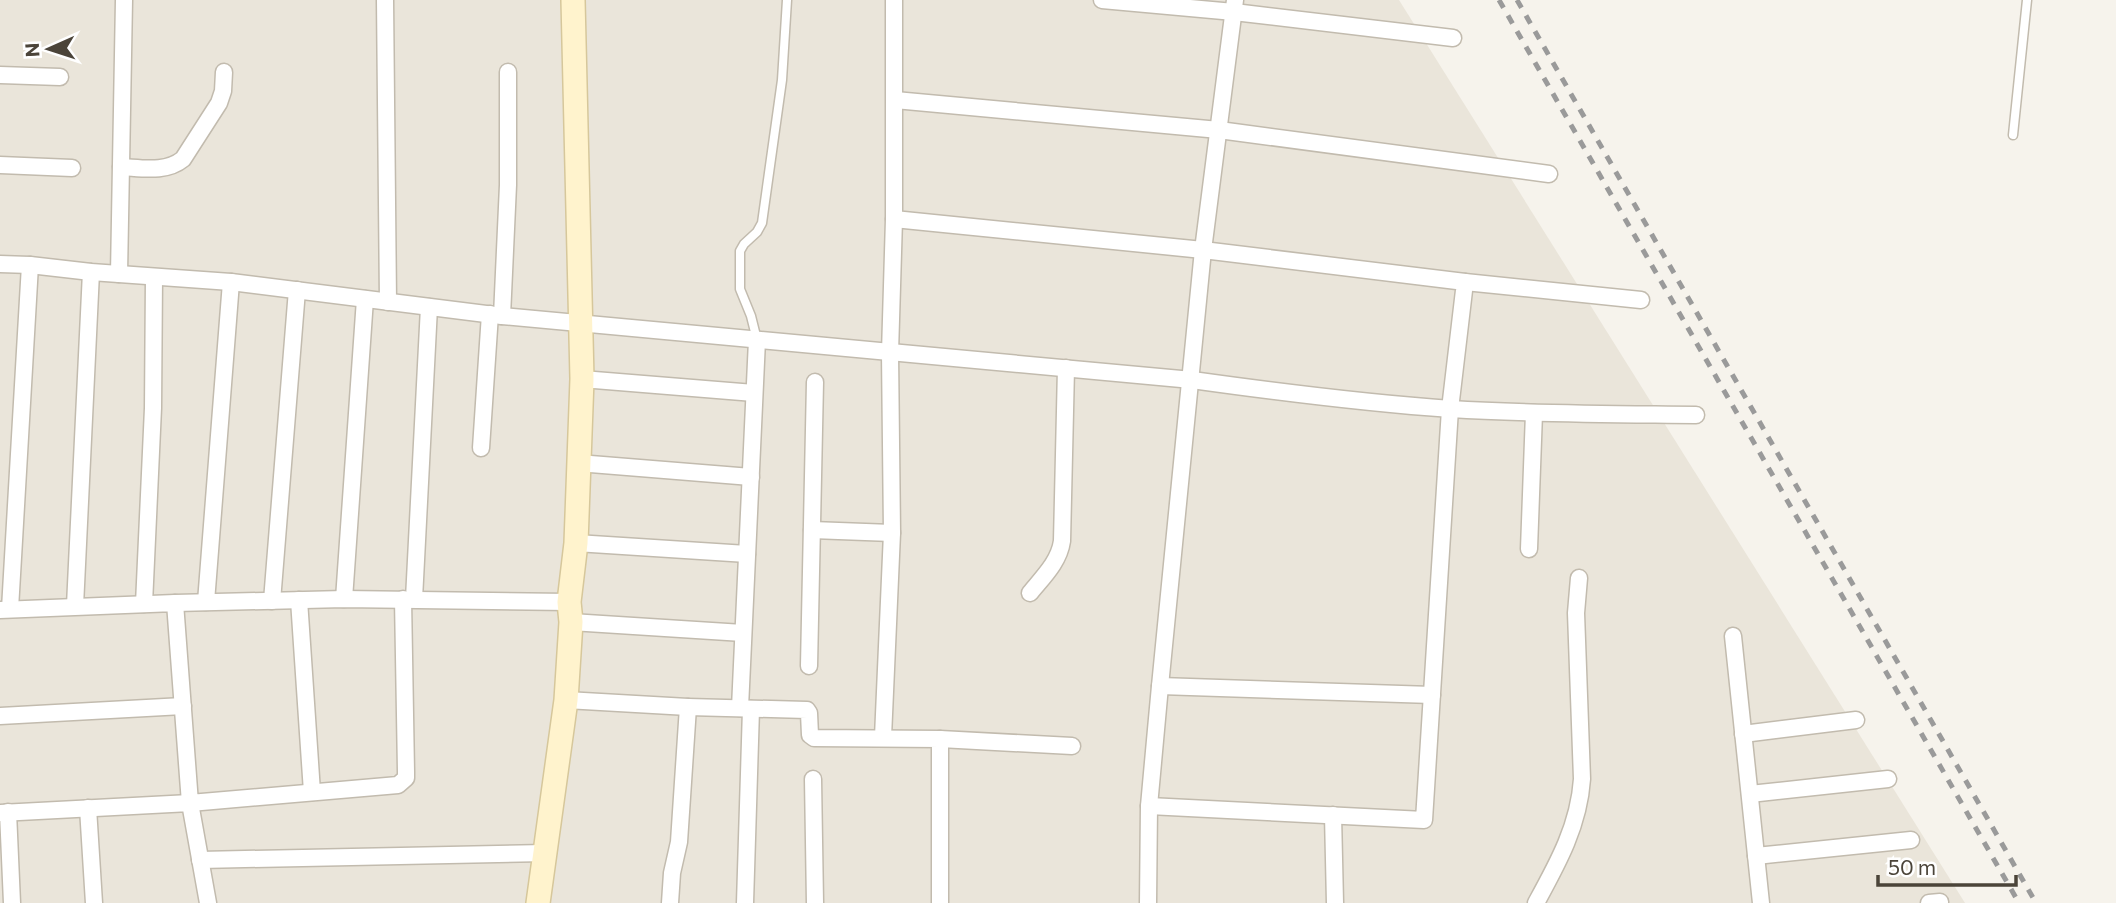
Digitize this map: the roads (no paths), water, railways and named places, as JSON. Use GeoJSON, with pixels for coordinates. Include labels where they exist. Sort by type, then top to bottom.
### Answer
{"type":"FeatureCollection","features":[{"type":"Feature","properties":{"kind":"street"},"geometry":{"type":"LineString","coordinates":[[119,274],[124,0]]}},
{"type":"Feature","properties":{"kind":"street"},"geometry":{"type":"LineString","coordinates":[[385,0],[388,302]]}},
{"type":"Feature","properties":{"kind":"street"},"geometry":{"type":"LineString","coordinates":[[538,903],[566,700],[576,543],[582,324],[573,0]]}},
{"type":"Feature","properties":{"kind":"street"},"geometry":{"type":"LineString","coordinates":[[883,737],[892,533],[890,353],[894,219],[894,0]]}},
{"type":"Feature","properties":{"kind":"street"},"geometry":{"type":"LineString","coordinates":[[1102,0],[1234,6],[1453,38]]}},
{"type":"Feature","properties":{"kind":"street"},"geometry":{"type":"LineString","coordinates":[[1148,903],[1149,806],[1160,685],[1203,250],[1234,6]]}},
{"type":"Feature","properties":{"kind":"street"},"geometry":{"type":"LineString","coordinates":[[121,167],[166,169],[183,159],[219,103],[224,72]]}},
{"type":"Feature","properties":{"kind":"street"},"geometry":{"type":"LineString","coordinates":[[481,448],[508,185],[508,72]]}},
{"type":"Feature","properties":{"kind":"street"},"geometry":{"type":"LineString","coordinates":[[0,75],[60,77]]}},
{"type":"Feature","properties":{"kind":"street"},"geometry":{"type":"LineString","coordinates":[[895,100],[1220,130],[1549,174]]}},
{"type":"Feature","properties":{"kind":"street"},"geometry":{"type":"LineString","coordinates":[[0,165],[72,168]]}},
{"type":"Feature","properties":{"kind":"street"},"geometry":{"type":"LineString","coordinates":[[894,219],[1203,250],[1641,300]]}},
{"type":"Feature","properties":{"kind":"street"},"geometry":{"type":"LineString","coordinates":[[0,264],[231,282],[582,324],[1192,380],[1293,395],[1450,409],[1696,415]]}},
{"type":"Feature","properties":{"kind":"street"},"geometry":{"type":"LineString","coordinates":[[30,265],[5,610],[206,602],[408,599],[570,612],[743,633]]}},
{"type":"Feature","properties":{"kind":"street"},"geometry":{"type":"LineString","coordinates":[[75,607],[91,272]]}},
{"type":"Feature","properties":{"kind":"street"},"geometry":{"type":"LineString","coordinates":[[144,604],[153,408],[154,276]]}},
{"type":"Feature","properties":{"kind":"street"},"geometry":{"type":"LineString","coordinates":[[206,602],[231,282]]}},
{"type":"Feature","properties":{"kind":"street"},"geometry":{"type":"LineString","coordinates":[[1149,806],[1424,820],[1450,409],[1465,282]]}},
{"type":"Feature","properties":{"kind":"street"},"geometry":{"type":"LineString","coordinates":[[272,601],[297,290]]}},
{"type":"Feature","properties":{"kind":"street"},"geometry":{"type":"LineString","coordinates":[[344,599],[365,299]]}},
{"type":"Feature","properties":{"kind":"street"},"geometry":{"type":"LineString","coordinates":[[12,903],[4,813],[190,803],[398,785],[406,778],[408,599],[429,307]]}},
{"type":"Feature","properties":{"kind":"street"},"geometry":{"type":"LineString","coordinates":[[745,903],[746,709],[743,633],[757,341]]}},
{"type":"Feature","properties":{"kind":"street"},"geometry":{"type":"LineString","coordinates":[[1030,593],[1061,551],[1065,484],[1066,368]]}},
{"type":"Feature","properties":{"kind":"street"},"geometry":{"type":"LineString","coordinates":[[582,379],[754,393]]}},
{"type":"Feature","properties":{"kind":"street"},"geometry":{"type":"LineString","coordinates":[[809,666],[815,383]]}},
{"type":"Feature","properties":{"kind":"street"},"geometry":{"type":"LineString","coordinates":[[1529,549],[1534,413]]}},
{"type":"Feature","properties":{"kind":"street"},"geometry":{"type":"LineString","coordinates":[[578,463],[751,477]]}},
{"type":"Feature","properties":{"kind":"street"},"geometry":{"type":"LineString","coordinates":[[812,530],[892,533]]}},
{"type":"Feature","properties":{"kind":"street"},"geometry":{"type":"LineString","coordinates":[[576,543],[747,554]]}},
{"type":"Feature","properties":{"kind":"street"},"geometry":{"type":"LineString","coordinates":[[1536,903],[1571,833],[1581,800],[1576,614],[1579,578]]}},
{"type":"Feature","properties":{"kind":"street"},"geometry":{"type":"LineString","coordinates":[[299,600],[312,792]]}},
{"type":"Feature","properties":{"kind":"street"},"geometry":{"type":"LineString","coordinates":[[175,603],[190,803],[208,903]]}},
{"type":"Feature","properties":{"kind":"street"},"geometry":{"type":"LineString","coordinates":[[1733,636],[1761,903]]}},
{"type":"Feature","properties":{"kind":"street"},"geometry":{"type":"LineString","coordinates":[[1160,685],[1432,695]]}},
{"type":"Feature","properties":{"kind":"street"},"geometry":{"type":"LineString","coordinates":[[566,700],[807,710],[811,737],[940,738],[1072,747]]}},
{"type":"Feature","properties":{"kind":"street"},"geometry":{"type":"LineString","coordinates":[[0,716],[183,706]]}},
{"type":"Feature","properties":{"kind":"street"},"geometry":{"type":"LineString","coordinates":[[670,903],[672,873],[679,842],[688,707]]}},
{"type":"Feature","properties":{"kind":"street"},"geometry":{"type":"LineString","coordinates":[[1743,734],[1856,720]]}},
{"type":"Feature","properties":{"kind":"street"},"geometry":{"type":"LineString","coordinates":[[940,738],[940,903]]}},
{"type":"Feature","properties":{"kind":"street"},"geometry":{"type":"LineString","coordinates":[[813,779],[815,903]]}},
{"type":"Feature","properties":{"kind":"street"},"geometry":{"type":"LineString","coordinates":[[1750,794],[1888,779]]}},
{"type":"Feature","properties":{"kind":"street"},"geometry":{"type":"LineString","coordinates":[[88,808],[94,903]]}},
{"type":"Feature","properties":{"kind":"street"},"geometry":{"type":"LineString","coordinates":[[1333,815],[1335,903]]}},
{"type":"Feature","properties":{"kind":"street"},"geometry":{"type":"LineString","coordinates":[[1756,856],[1911,840]]}},
{"type":"Feature","properties":{"kind":"street"},"geometry":{"type":"LineString","coordinates":[[200,860],[545,853]]}},
{"type":"Feature","properties":{"kind":"lane"},"geometry":{"type":"LineString","coordinates":[[757,341],[740,289],[740,251],[762,223],[782,80],[787,0]]}},
{"type":"Feature","properties":{"kind":"lane"},"geometry":{"type":"LineString","coordinates":[[2013,135],[2027,0]]}},
{"type":"Feature","properties":{"kind":"railway"},"geometry":{"type":"LineString","coordinates":[[1499,0],[2019,903]]}},
{"type":"Feature","properties":{"kind":"railway"},"geometry":{"type":"LineString","coordinates":[[1517,0],[2036,903]]}}]}
